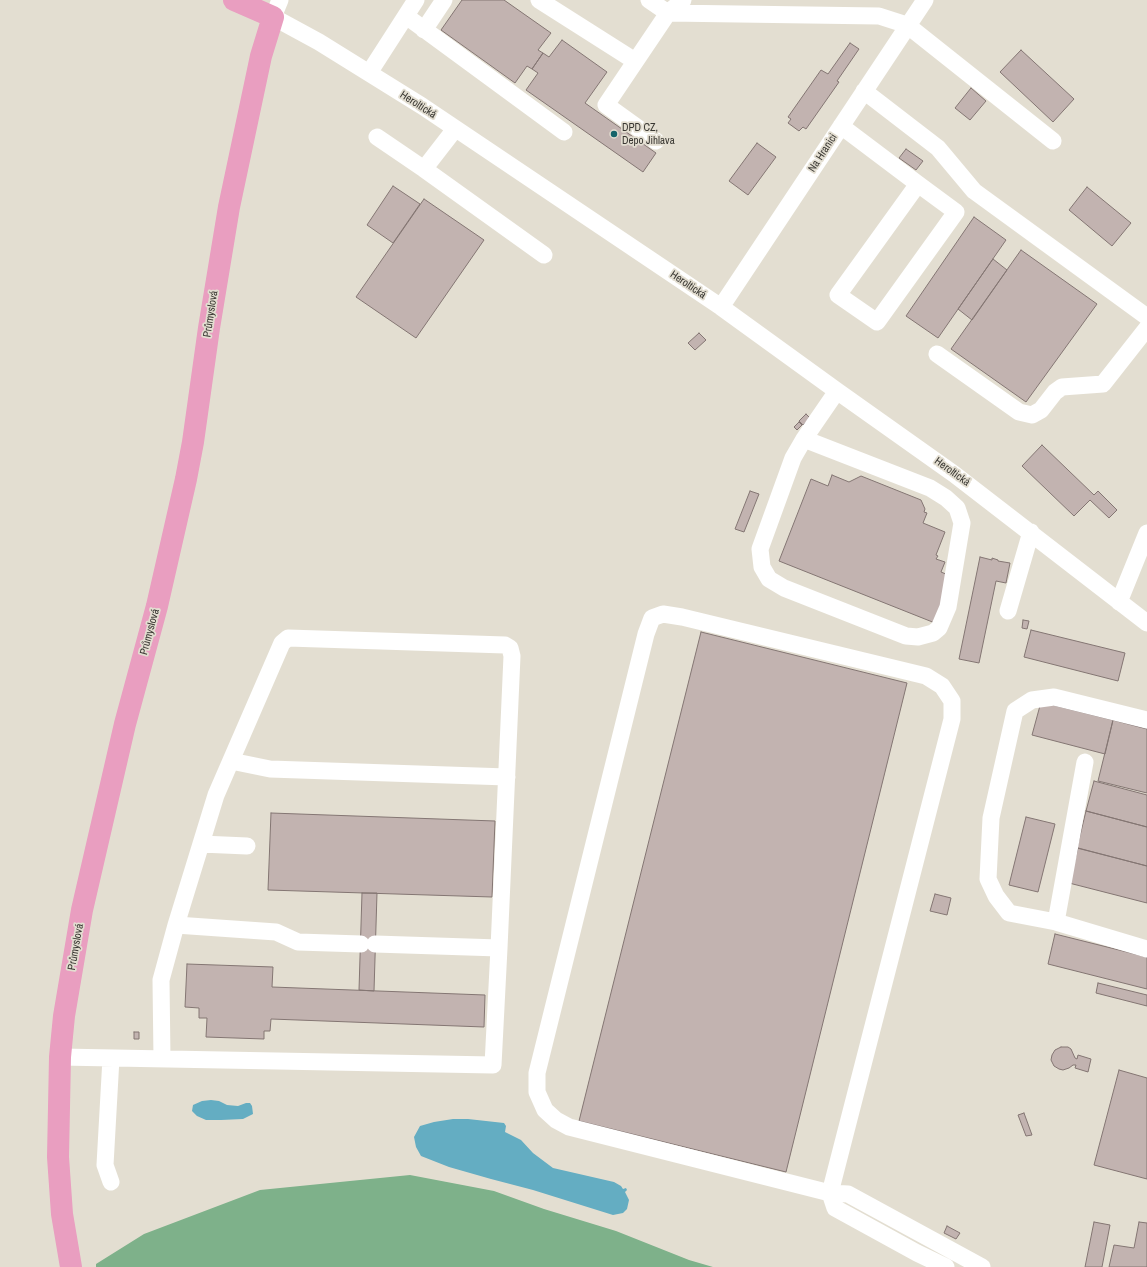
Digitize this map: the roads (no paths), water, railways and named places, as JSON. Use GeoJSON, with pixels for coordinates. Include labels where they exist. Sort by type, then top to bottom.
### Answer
{"type":"FeatureCollection","features":[{"type":"Feature","properties":{"kind":"main road","name":"Heroltická"},"geometry":{"type":"LineString","coordinates":[[234,0],[276,8]]}},
{"type":"Feature","properties":{"kind":"main road","name":"Průmyslová"},"geometry":{"type":"LineString","coordinates":[[71,1267],[62,1214],[58,1157],[60,1057],[64,1016],[82,910],[125,724],[157,606],[186,479],[193,442],[209,328],[230,208],[261,56],[276,8]]}},
{"type":"Feature","properties":{"kind":"street"},"geometry":{"type":"LineString","coordinates":[[369,73],[416,0]]}},
{"type":"Feature","properties":{"kind":"street"},"geometry":{"type":"LineString","coordinates":[[424,30],[444,0]]}},
{"type":"Feature","properties":{"kind":"street"},"geometry":{"type":"LineString","coordinates":[[539,0],[635,62]]}},
{"type":"Feature","properties":{"kind":"street"},"geometry":{"type":"LineString","coordinates":[[649,0],[668,13],[879,16],[908,26],[1053,141]]}},
{"type":"Feature","properties":{"kind":"street"},"geometry":{"type":"LineString","coordinates":[[656,141],[606,105],[668,13],[683,0]]}},
{"type":"Feature","properties":{"kind":"street","name":"Na Hranici"},"geometry":{"type":"LineString","coordinates":[[721,307],[925,0]]}},
{"type":"Feature","properties":{"kind":"street","name":"Heroltická"},"geometry":{"type":"LineString","coordinates":[[276,8],[319,42],[422,106],[455,130],[721,307],[954,474],[1031,532],[1147,624]]}},
{"type":"Feature","properties":{"kind":"street"},"geometry":{"type":"LineString","coordinates":[[406,16],[564,132]]}},
{"type":"Feature","properties":{"kind":"street"},"geometry":{"type":"LineString","coordinates":[[864,91],[938,148],[974,191],[1147,318]]}},
{"type":"Feature","properties":{"kind":"street"},"geometry":{"type":"LineString","coordinates":[[841,126],[956,212],[877,322],[838,294],[918,184]]}},
{"type":"Feature","properties":{"kind":"street"},"geometry":{"type":"LineString","coordinates":[[424,169],[455,130]]}},
{"type":"Feature","properties":{"kind":"street"},"geometry":{"type":"LineString","coordinates":[[377,137],[544,255]]}},
{"type":"Feature","properties":{"kind":"street"},"geometry":{"type":"LineString","coordinates":[[936,354],[1019,412],[1032,415],[1041,410],[1055,392],[1062,387],[1103,384],[1147,328]]}},
{"type":"Feature","properties":{"kind":"street"},"geometry":{"type":"LineString","coordinates":[[804,439],[930,488],[946,498],[957,508],[962,523],[948,607],[939,628],[933,633],[918,637],[906,636],[784,588],[769,579],[762,567],[760,549],[793,458],[804,439],[837,391]]}},
{"type":"Feature","properties":{"kind":"street"},"geometry":{"type":"LineString","coordinates":[[1008,611],[1031,532]]}},
{"type":"Feature","properties":{"kind":"street"},"geometry":{"type":"LineString","coordinates":[[1120,602],[1147,533]]}},
{"type":"Feature","properties":{"kind":"street"},"geometry":{"type":"LineString","coordinates":[[946,1267],[917,1253],[836,1208],[830,1193],[952,719],[952,701],[942,686],[926,676],[682,617],[663,614],[652,618],[646,634],[537,1073],[538,1092],[545,1110],[556,1120],[569,1127],[830,1193],[848,1194],[982,1267]]}},
{"type":"Feature","properties":{"kind":"street"},"geometry":{"type":"LineString","coordinates":[[60,1057],[493,1065],[512,656],[510,648],[505,646],[288,638],[282,643],[216,795],[176,925],[161,980],[162,1058]]}},
{"type":"Feature","properties":{"kind":"street"},"geometry":{"type":"LineString","coordinates":[[1147,720],[1054,698],[1032,700],[1015,710],[991,818],[988,879],[996,896],[1009,913],[1056,922],[1147,949]]}},
{"type":"Feature","properties":{"kind":"street"},"geometry":{"type":"LineString","coordinates":[[231,761],[270,769],[506,777]]}},
{"type":"Feature","properties":{"kind":"street"},"geometry":{"type":"LineString","coordinates":[[1056,922],[1085,762]]}},
{"type":"Feature","properties":{"kind":"street"},"geometry":{"type":"LineString","coordinates":[[201,844],[247,846]]}},
{"type":"Feature","properties":{"kind":"street"},"geometry":{"type":"LineString","coordinates":[[176,925],[276,932],[298,942],[499,948]]}},
{"type":"Feature","properties":{"kind":"street"},"geometry":{"type":"LineString","coordinates":[[111,1058],[106,1165],[111,1182]]}},
{"type":"Feature","properties":{"kind":"water"},"geometry":{"type":"Polygon","coordinates":[[[202,1101],[219,1101],[227,1105],[238,1106],[250,1103],[253,1114],[243,1119],[206,1120],[197,1116],[192,1111],[193,1105],[202,1101]]]}},
{"type":"Feature","properties":{"kind":"water"},"geometry":{"type":"Polygon","coordinates":[[[453,1119],[504,1123],[506,1126],[505,1132],[521,1140],[533,1153],[553,1168],[614,1182],[623,1189],[626,1188],[627,1190],[625,1192],[629,1200],[627,1209],[623,1213],[613,1215],[533,1190],[449,1167],[421,1156],[416,1147],[414,1137],[420,1126],[453,1119]]]}},
{"type":"Feature","properties":{"kind":"place","name":"DPD CZ, Depo Jihlava"},"geometry":{"type":"Point","coordinates":[614,134]}}]}
